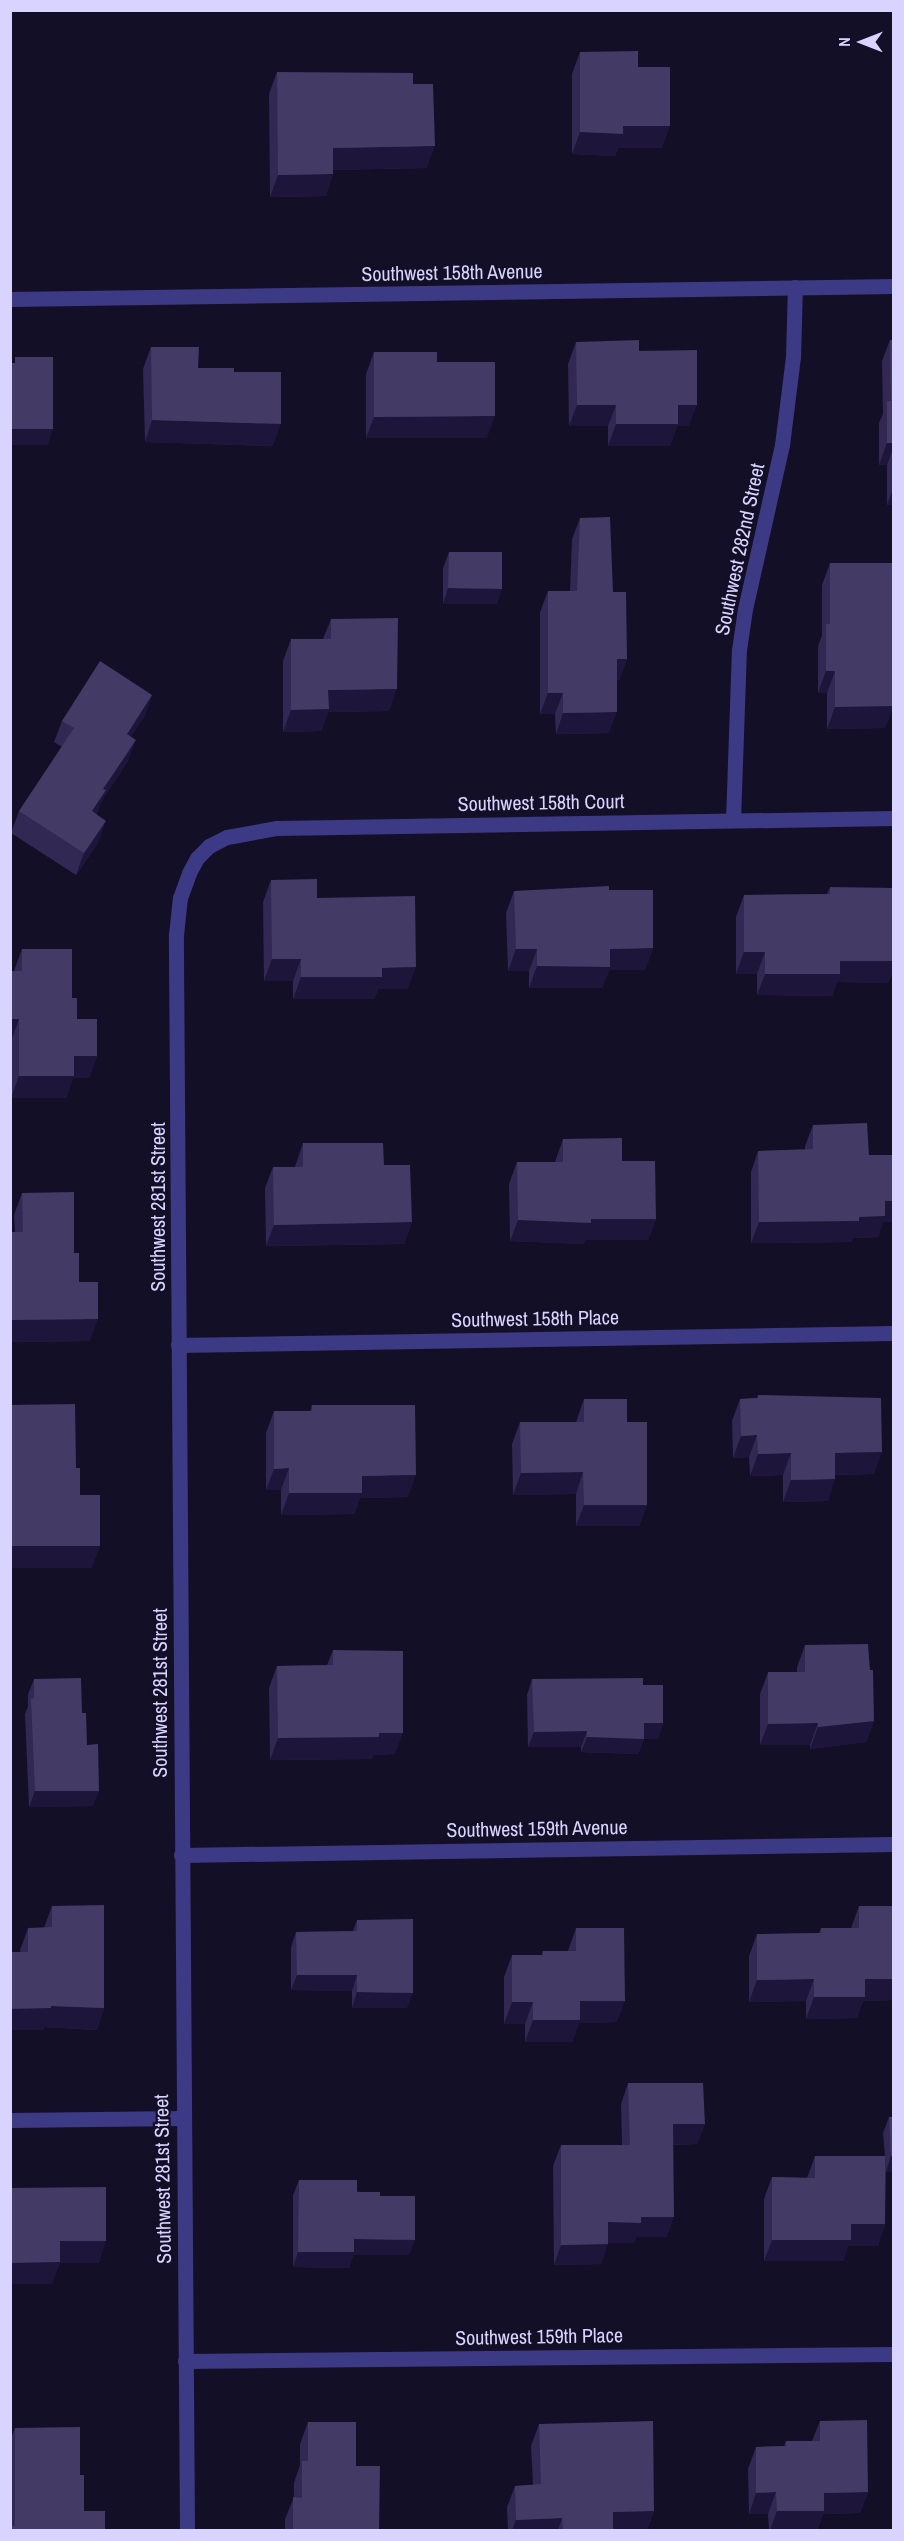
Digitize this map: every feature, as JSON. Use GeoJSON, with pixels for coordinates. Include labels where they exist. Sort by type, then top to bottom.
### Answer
{"type":"FeatureCollection","features":[{"type":"Feature","properties":{"kind":"street","name":"Southwest 158th Avenue"},"geometry":{"type":"LineString","coordinates":[[10,299],[894,286]]}},
{"type":"Feature","properties":{"kind":"street","name":"Southwest 282nd Street"},"geometry":{"type":"LineString","coordinates":[[734,820],[739,650],[745,609],[772,498],[784,434],[793,357],[795,287]]}},
{"type":"Feature","properties":{"kind":"street","name":"Southwest 158th Court"},"geometry":{"type":"LineString","coordinates":[[196,858],[209,846],[227,837],[278,828],[894,818]]}},
{"type":"Feature","properties":{"kind":"street","name":"Southwest 281st Street"},"geometry":{"type":"LineString","coordinates":[[187,2530],[182,2118],[176,925],[180,898],[196,858]]}},
{"type":"Feature","properties":{"kind":"street","name":"Southwest 158th Place"},"geometry":{"type":"LineString","coordinates":[[178,1345],[894,1333]]}},
{"type":"Feature","properties":{"kind":"street","name":"Southwest 159th Avenue"},"geometry":{"type":"LineString","coordinates":[[181,1855],[894,1844]]}},
{"type":"Feature","properties":{"kind":"street"},"geometry":{"type":"LineString","coordinates":[[10,2120],[182,2118]]}},
{"type":"Feature","properties":{"kind":"street","name":"Southwest 159th Place"},"geometry":{"type":"LineString","coordinates":[[185,2361],[894,2354]]}},
{"type":"Feature","properties":{"kind":"building"},"geometry":{"type":"Polygon","coordinates":[[[638,51],[638,67],[670,67],[670,126],[623,126],[623,134],[580,132],[580,52],[638,51]]]}},
{"type":"Feature","properties":{"kind":"building"},"geometry":{"type":"Polygon","coordinates":[[[277,72],[413,73],[413,84],[433,84],[435,146],[333,148],[333,174],[278,175],[277,72]]]}},
{"type":"Feature","properties":{"kind":"building"},"geometry":{"type":"Polygon","coordinates":[[[639,340],[639,351],[697,350],[697,405],[678,405],[678,424],[616,424],[616,405],[577,405],[576,342],[639,340]]]}},
{"type":"Feature","properties":{"kind":"building"},"geometry":{"type":"Polygon","coordinates":[[[890,340],[894,340],[894,443],[887,443],[887,401],[891,401],[890,340]]]}},
{"type":"Feature","properties":{"kind":"building"},"geometry":{"type":"Polygon","coordinates":[[[151,347],[199,347],[198,368],[234,368],[234,372],[281,372],[281,424],[152,420],[151,347]]]}},
{"type":"Feature","properties":{"kind":"building"},"geometry":{"type":"Polygon","coordinates":[[[374,352],[437,352],[437,362],[495,362],[495,416],[374,417],[374,352]]]}},
{"type":"Feature","properties":{"kind":"building"},"geometry":{"type":"Polygon","coordinates":[[[15,357],[53,357],[53,429],[10,429],[10,363],[15,363],[15,357]]]}},
{"type":"Feature","properties":{"kind":"building"},"geometry":{"type":"Polygon","coordinates":[[[610,517],[613,592],[626,592],[627,659],[617,659],[617,712],[563,713],[563,693],[548,693],[548,591],[577,591],[580,518],[610,517]]]}},
{"type":"Feature","properties":{"kind":"building"},"geometry":{"type":"Polygon","coordinates":[[[449,552],[502,552],[502,589],[448,588],[449,552]]]}},
{"type":"Feature","properties":{"kind":"building"},"geometry":{"type":"Polygon","coordinates":[[[830,563],[894,563],[893,706],[835,707],[835,671],[826,671],[826,624],[830,624],[830,563]]]}},
{"type":"Feature","properties":{"kind":"building"},"geometry":{"type":"Polygon","coordinates":[[[398,618],[397,689],[328,690],[329,709],[291,710],[291,639],[331,639],[331,619],[398,618]]]}},
{"type":"Feature","properties":{"kind":"building"},"geometry":{"type":"Polygon","coordinates":[[[100,661],[152,695],[127,734],[136,740],[103,789],[106,790],[92,811],[106,821],[84,853],[19,811],[74,728],[62,721],[100,661]]]}},
{"type":"Feature","properties":{"kind":"building"},"geometry":{"type":"Polygon","coordinates":[[[317,879],[317,898],[415,896],[416,967],[382,968],[382,977],[301,977],[301,959],[272,959],[271,880],[317,879]]]}},
{"type":"Feature","properties":{"kind":"building"},"geometry":{"type":"Polygon","coordinates":[[[609,886],[609,890],[653,890],[653,948],[610,949],[610,967],[537,966],[537,949],[516,949],[514,891],[609,886]]]}},
{"type":"Feature","properties":{"kind":"building"},"geometry":{"type":"Polygon","coordinates":[[[830,887],[894,888],[894,961],[840,961],[840,974],[765,974],[765,952],[744,952],[744,895],[830,894],[830,887]]]}},
{"type":"Feature","properties":{"kind":"building"},"geometry":{"type":"Polygon","coordinates":[[[22,949],[72,949],[72,998],[77,998],[77,1019],[97,1019],[97,1056],[74,1056],[74,1076],[19,1076],[19,1019],[10,1019],[10,971],[22,971],[22,949]]]}},
{"type":"Feature","properties":{"kind":"building"},"geometry":{"type":"Polygon","coordinates":[[[867,1123],[869,1155],[894,1155],[894,1201],[885,1201],[885,1216],[859,1217],[859,1221],[759,1222],[758,1151],[813,1149],[813,1125],[867,1123]]]}},
{"type":"Feature","properties":{"kind":"building"},"geometry":{"type":"Polygon","coordinates":[[[622,1138],[622,1161],[655,1161],[656,1219],[591,1219],[591,1223],[518,1220],[517,1162],[563,1162],[563,1139],[622,1138]]]}},
{"type":"Feature","properties":{"kind":"building"},"geometry":{"type":"Polygon","coordinates":[[[303,1143],[383,1143],[384,1165],[410,1165],[412,1222],[274,1225],[273,1167],[303,1167],[303,1143]]]}},
{"type":"Feature","properties":{"kind":"building"},"geometry":{"type":"Polygon","coordinates":[[[74,1192],[74,1253],[79,1253],[79,1282],[98,1282],[98,1319],[10,1320],[10,1232],[23,1232],[22,1193],[74,1192]]]}},
{"type":"Feature","properties":{"kind":"building"},"geometry":{"type":"Polygon","coordinates":[[[758,1395],[881,1398],[882,1452],[835,1453],[835,1479],[791,1480],[791,1453],[758,1454],[757,1435],[741,1436],[740,1399],[758,1398],[758,1395]]]}},
{"type":"Feature","properties":{"kind":"building"},"geometry":{"type":"Polygon","coordinates":[[[584,1399],[627,1399],[627,1422],[647,1422],[647,1505],[584,1505],[583,1472],[521,1473],[520,1422],[584,1422],[584,1399]]]}},
{"type":"Feature","properties":{"kind":"building"},"geometry":{"type":"Polygon","coordinates":[[[75,1404],[76,1468],[80,1468],[80,1495],[100,1495],[100,1546],[10,1546],[10,1405],[75,1404]]]}},
{"type":"Feature","properties":{"kind":"building"},"geometry":{"type":"Polygon","coordinates":[[[312,1405],[415,1405],[416,1475],[362,1476],[362,1493],[289,1493],[289,1468],[274,1469],[274,1411],[312,1411],[312,1405]]]}},
{"type":"Feature","properties":{"kind":"building"},"geometry":{"type":"Polygon","coordinates":[[[868,1644],[870,1670],[873,1670],[874,1721],[818,1727],[818,1723],[768,1724],[768,1672],[805,1672],[805,1645],[868,1644]]]}},
{"type":"Feature","properties":{"kind":"building"},"geometry":{"type":"Polygon","coordinates":[[[333,1650],[403,1651],[403,1733],[379,1733],[379,1737],[278,1738],[277,1666],[333,1665],[333,1650]]]}},
{"type":"Feature","properties":{"kind":"building"},"geometry":{"type":"Polygon","coordinates":[[[81,1678],[82,1713],[86,1713],[87,1745],[98,1744],[99,1791],[35,1791],[31,1699],[34,1698],[34,1679],[81,1678]]]}},
{"type":"Feature","properties":{"kind":"building"},"geometry":{"type":"Polygon","coordinates":[[[643,1678],[643,1685],[663,1685],[663,1723],[644,1723],[644,1739],[587,1737],[587,1731],[534,1732],[532,1679],[643,1678]]]}},
{"type":"Feature","properties":{"kind":"building"},"geometry":{"type":"Polygon","coordinates":[[[104,1905],[104,2008],[51,2006],[51,2008],[10,2009],[10,1952],[28,1952],[28,1928],[52,1927],[52,1906],[104,1905]]]}},
{"type":"Feature","properties":{"kind":"building"},"geometry":{"type":"Polygon","coordinates":[[[859,1906],[894,1906],[894,1979],[865,1979],[865,1997],[814,1997],[814,1979],[757,1980],[757,1934],[821,1933],[821,1928],[859,1928],[859,1906]]]}},
{"type":"Feature","properties":{"kind":"building"},"geometry":{"type":"Polygon","coordinates":[[[413,1919],[413,1993],[357,1992],[357,1975],[297,1975],[296,1932],[357,1931],[357,1920],[413,1919]]]}},
{"type":"Feature","properties":{"kind":"building"},"geometry":{"type":"Polygon","coordinates":[[[576,1928],[624,1928],[625,2001],[580,2001],[580,2020],[533,2020],[533,2002],[512,2002],[512,1955],[542,1955],[543,1951],[576,1951],[576,1928]]]}},
{"type":"Feature","properties":{"kind":"building"},"geometry":{"type":"Polygon","coordinates":[[[628,2083],[703,2083],[705,2124],[673,2124],[674,2217],[641,2217],[641,2223],[608,2222],[608,2244],[561,2245],[561,2145],[630,2145],[628,2083]]]}},
{"type":"Feature","properties":{"kind":"building"},"geometry":{"type":"Polygon","coordinates":[[[889,2117],[894,2117],[894,2156],[891,2156],[889,2117]]]}},
{"type":"Feature","properties":{"kind":"building"},"geometry":{"type":"Polygon","coordinates":[[[815,2156],[885,2156],[885,2224],[851,2224],[851,2240],[772,2240],[772,2177],[815,2178],[815,2156]]]}},
{"type":"Feature","properties":{"kind":"building"},"geometry":{"type":"Polygon","coordinates":[[[299,2180],[357,2180],[357,2192],[380,2192],[380,2196],[415,2196],[415,2240],[354,2239],[354,2252],[298,2252],[299,2180]]]}},
{"type":"Feature","properties":{"kind":"building"},"geometry":{"type":"Polygon","coordinates":[[[106,2187],[106,2241],[60,2241],[60,2262],[10,2263],[10,2188],[106,2187]]]}},
{"type":"Feature","properties":{"kind":"building"},"geometry":{"type":"Polygon","coordinates":[[[867,2420],[868,2492],[824,2493],[824,2511],[777,2511],[776,2492],[756,2493],[756,2447],[786,2446],[786,2441],[820,2441],[820,2421],[867,2420]]]}},
{"type":"Feature","properties":{"kind":"building"},"geometry":{"type":"Polygon","coordinates":[[[653,2421],[654,2511],[613,2512],[613,2530],[563,2530],[562,2518],[516,2520],[515,2486],[541,2484],[539,2424],[653,2421]]]}},
{"type":"Feature","properties":{"kind":"building"},"geometry":{"type":"Polygon","coordinates":[[[308,2422],[356,2422],[356,2466],[380,2466],[379,2530],[293,2530],[293,2497],[302,2498],[302,2461],[308,2461],[308,2422]]]}},
{"type":"Feature","properties":{"kind":"building"},"geometry":{"type":"Polygon","coordinates":[[[80,2427],[80,2475],[84,2475],[84,2511],[105,2511],[105,2530],[10,2530],[10,2526],[15,2526],[15,2428],[80,2427]]]}}]}
